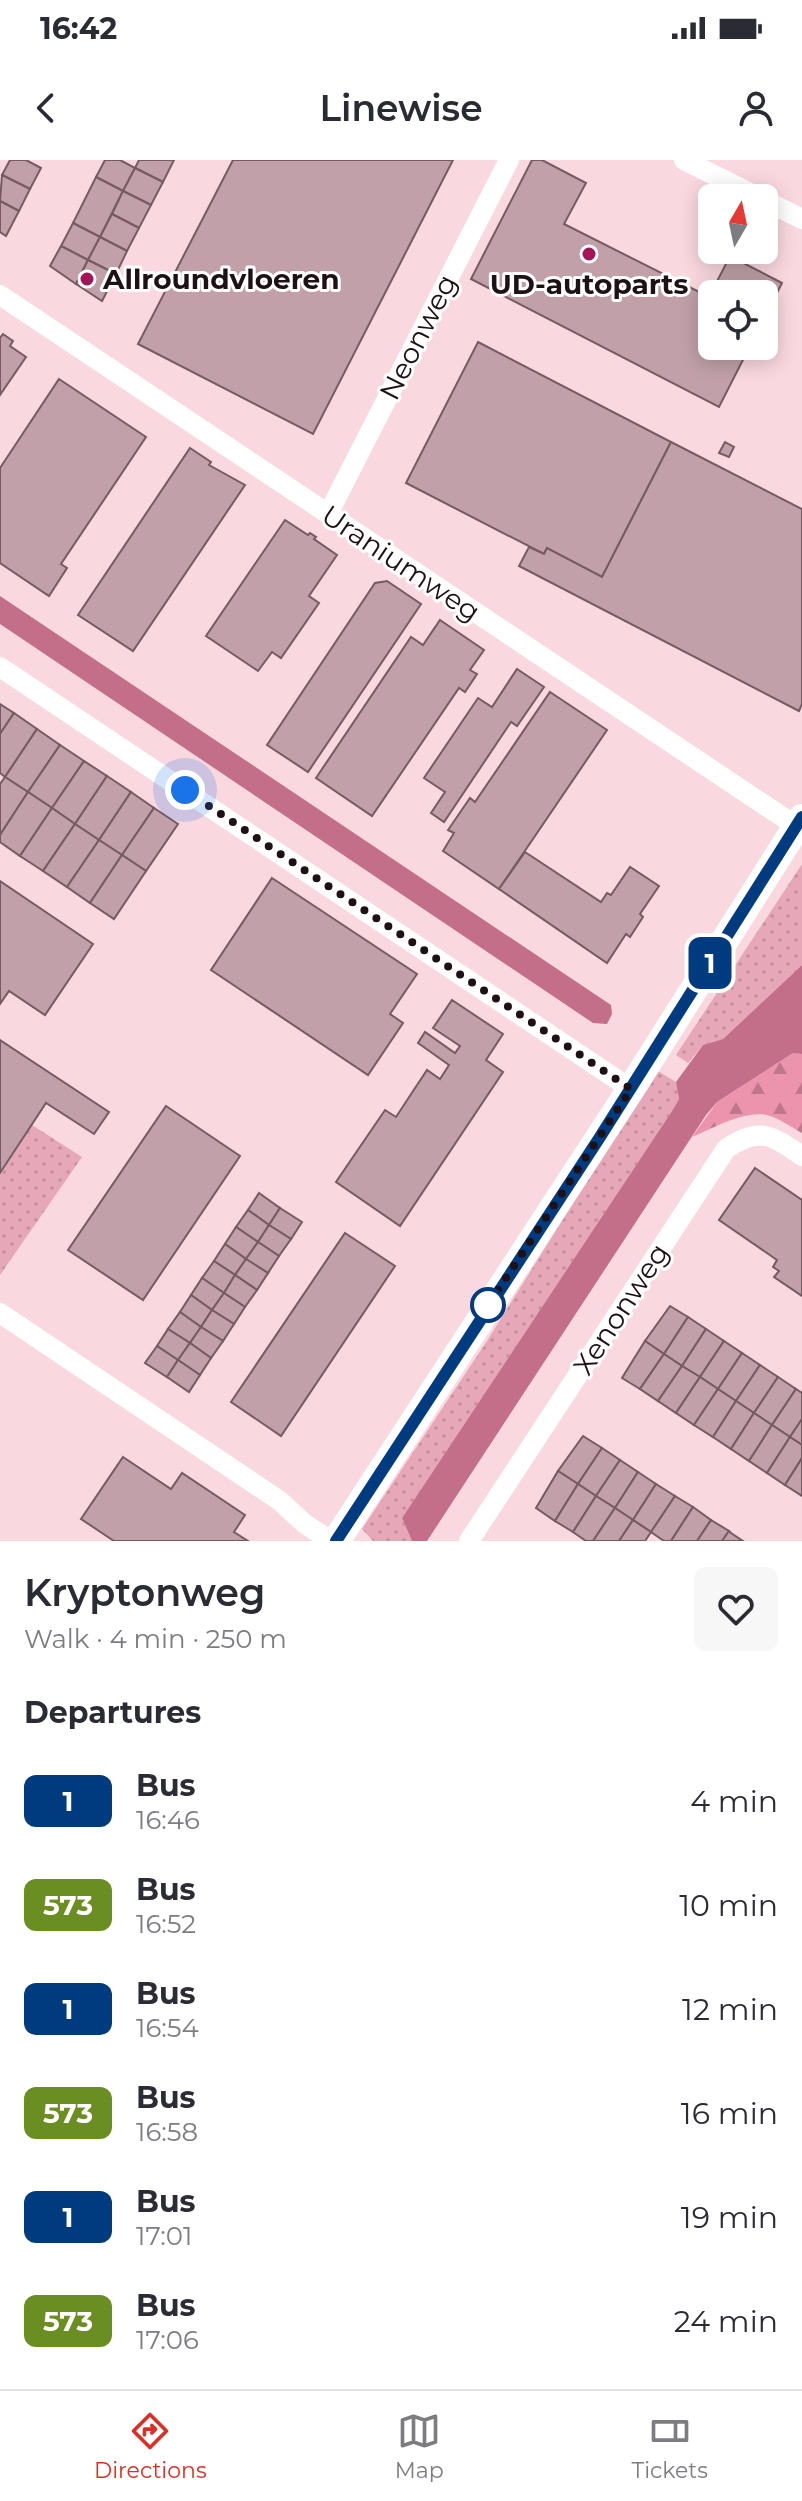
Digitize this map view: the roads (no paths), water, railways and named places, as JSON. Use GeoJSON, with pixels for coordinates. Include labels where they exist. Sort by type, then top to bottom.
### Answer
{"type":"FeatureCollection","features":[{"type":"Feature","properties":{"kind":"street","name":"Neonweg"},"geometry":{"type":"LineString","coordinates":[[328,514],[509,160]]}},
{"type":"Feature","properties":{"kind":"street"},"geometry":{"type":"LineString","coordinates":[[684,160],[732,184]]}},
{"type":"Feature","properties":{"kind":"street"},"geometry":{"type":"LineString","coordinates":[[778,207],[802,219]]}},
{"type":"Feature","properties":{"kind":"street","name":"Uraniumweg"},"geometry":{"type":"LineString","coordinates":[[0,295],[800,825]]}},
{"type":"Feature","properties":{"kind":"street"},"geometry":{"type":"LineString","coordinates":[[0,667],[631,1089]]}},
{"type":"Feature","properties":{"kind":"street"},"geometry":{"type":"LineString","coordinates":[[0,1313],[280,1501],[305,1524],[333,1541],[631,1089],[800,825]]}},
{"type":"Feature","properties":{"kind":"street","name":"Xenonweg"},"geometry":{"type":"LineString","coordinates":[[469,1541],[726,1149],[744,1136],[771,1135],[802,1156]]}},
{"type":"Feature","properties":{"kind":"place","name":"UD-autoparts"},"geometry":{"type":"Point","coordinates":[589,254]}},
{"type":"Feature","properties":{"kind":"place","name":"Allroundvloeren"},"geometry":{"type":"Point","coordinates":[87,279]}}]}
